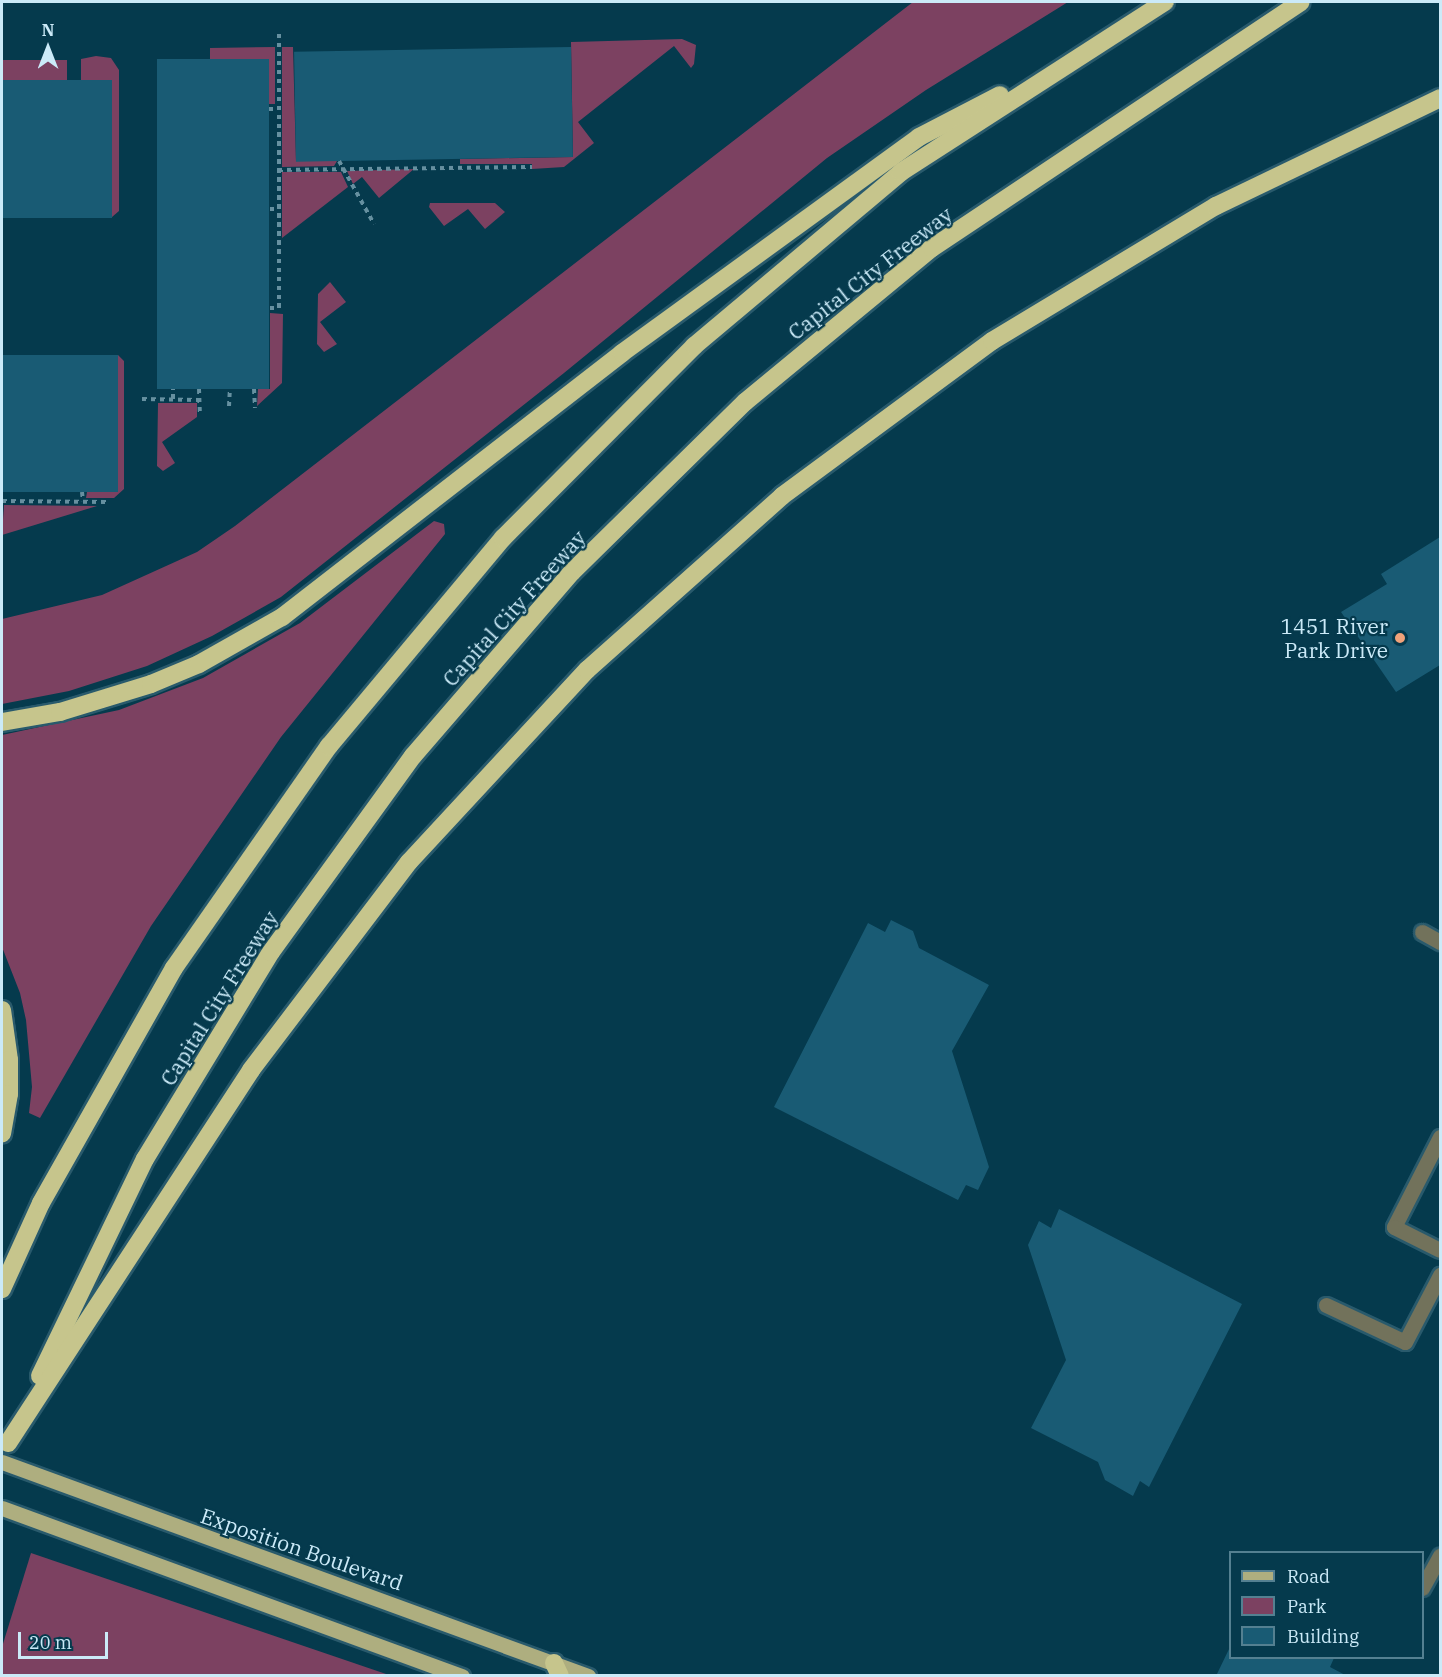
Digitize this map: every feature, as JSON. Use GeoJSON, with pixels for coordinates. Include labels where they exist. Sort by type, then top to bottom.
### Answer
{"type":"FeatureCollection","features":[{"type":"Feature","properties":{"kind":"highway"},"geometry":{"type":"LineString","coordinates":[[2,1289],[40,1203],[174,968],[329,746],[503,538],[694,346],[883,187],[1089,49],[1164,2]]}},
{"type":"Feature","properties":{"kind":"highway","name":"Capital City Freeway"},"geometry":{"type":"LineString","coordinates":[[4,1455],[145,1159],[271,952],[413,756],[572,572],[745,402],[932,248],[1301,2]]}},
{"type":"Feature","properties":{"kind":"highway"},"geometry":{"type":"LineString","coordinates":[[2,722],[60,712],[151,684],[199,664],[282,617],[622,353],[919,137],[1089,49]]}},
{"type":"Feature","properties":{"kind":"highway"},"geometry":{"type":"LineString","coordinates":[[4,1455],[251,1070],[409,862],[587,670],[782,496],[992,341],[1216,206],[1440,98]]}},
{"type":"Feature","properties":{"kind":"highway"},"geometry":{"type":"LineString","coordinates":[[2,1010],[9,1060],[9,1094],[2,1133]]}},
{"type":"Feature","properties":{"kind":"main road","name":"Exposition Boulevard"},"geometry":{"type":"LineString","coordinates":[[4,1455],[121,1508],[557,1669],[588,1676]]}},
{"type":"Feature","properties":{"kind":"main road"},"geometry":{"type":"LineString","coordinates":[[2,1508],[110,1550],[462,1676]]}},
{"type":"Feature","properties":{"kind":"street"},"geometry":{"type":"LineString","coordinates":[[1422,932],[1440,942]]}},
{"type":"Feature","properties":{"kind":"street"},"geometry":{"type":"LineString","coordinates":[[1440,1137],[1394,1227],[1440,1250]]}},
{"type":"Feature","properties":{"kind":"street"},"geometry":{"type":"LineString","coordinates":[[1326,1305],[1405,1342],[1440,1275]]}},
{"type":"Feature","properties":{"kind":"street"},"geometry":{"type":"LineString","coordinates":[[1424,1584],[1440,1556]]}},
{"type":"Feature","properties":{"kind":"path"},"geometry":{"type":"LineString","coordinates":[[270,308],[279,308],[279,30]]}},
{"type":"Feature","properties":{"kind":"path"},"geometry":{"type":"LineString","coordinates":[[269,109],[278,109]]}},
{"type":"Feature","properties":{"kind":"path"},"geometry":{"type":"LineString","coordinates":[[339,161],[374,224]]}},
{"type":"Feature","properties":{"kind":"path"},"geometry":{"type":"LineString","coordinates":[[278,170],[532,167]]}},
{"type":"Feature","properties":{"kind":"path"},"geometry":{"type":"LineString","coordinates":[[270,209],[278,209]]}},
{"type":"Feature","properties":{"kind":"path"},"geometry":{"type":"LineString","coordinates":[[173,389],[173,399]]}},
{"type":"Feature","properties":{"kind":"path"},"geometry":{"type":"LineString","coordinates":[[199,389],[200,415]]}},
{"type":"Feature","properties":{"kind":"path"},"geometry":{"type":"LineString","coordinates":[[229,406],[230,389]]}},
{"type":"Feature","properties":{"kind":"path"},"geometry":{"type":"LineString","coordinates":[[254,389],[255,408]]}},
{"type":"Feature","properties":{"kind":"path"},"geometry":{"type":"LineString","coordinates":[[142,399],[199,400]]}},
{"type":"Feature","properties":{"kind":"path"},"geometry":{"type":"LineString","coordinates":[[82,492],[83,501]]}},
{"type":"Feature","properties":{"kind":"path"},"geometry":{"type":"LineString","coordinates":[[2,501],[106,502]]}},
{"type":"Feature","properties":{"kind":"green space"},"geometry":{"type":"Polygon","coordinates":[[[913,2],[1068,2],[926,90],[827,158],[564,373],[281,597],[212,636],[147,666],[69,691],[2,704],[2,619],[102,595],[197,552],[235,526],[913,2]]]}},
{"type":"Feature","properties":{"kind":"green space"},"geometry":{"type":"Polygon","coordinates":[[[682,39],[696,45],[694,64],[691,68],[674,46],[578,122],[594,143],[564,167],[532,169],[532,164],[460,164],[460,159],[573,157],[571,42],[682,39]]]}},
{"type":"Feature","properties":{"kind":"green space"},"geometry":{"type":"Polygon","coordinates":[[[275,47],[275,104],[269,104],[269,59],[210,59],[210,48],[275,47]]]}},
{"type":"Feature","properties":{"kind":"green space"},"geometry":{"type":"Polygon","coordinates":[[[282,47],[293,47],[296,161],[337,161],[334,166],[282,167],[282,47]]]}},
{"type":"Feature","properties":{"kind":"green space"},"geometry":{"type":"Polygon","coordinates":[[[96,56],[111,58],[119,70],[119,211],[112,217],[112,80],[81,80],[81,59],[96,56]]]}},
{"type":"Feature","properties":{"kind":"green space"},"geometry":{"type":"Polygon","coordinates":[[[2,60],[67,60],[67,80],[2,80],[2,60]]]}},
{"type":"Feature","properties":{"kind":"green space"},"geometry":{"type":"Polygon","coordinates":[[[414,169],[379,198],[362,177],[353,184],[347,171],[414,169]]]}},
{"type":"Feature","properties":{"kind":"green space"},"geometry":{"type":"Polygon","coordinates":[[[282,172],[341,172],[348,187],[282,238],[282,172]]]}},
{"type":"Feature","properties":{"kind":"green space"},"geometry":{"type":"Polygon","coordinates":[[[430,203],[495,203],[505,212],[485,229],[468,209],[444,226],[429,207],[430,203]]]}},
{"type":"Feature","properties":{"kind":"green space"},"geometry":{"type":"Polygon","coordinates":[[[330,282],[346,302],[320,322],[337,344],[324,352],[317,344],[318,294],[330,282]]]}},
{"type":"Feature","properties":{"kind":"green space"},"geometry":{"type":"Polygon","coordinates":[[[270,313],[283,314],[282,383],[257,406],[258,389],[270,389],[270,313]]]}},
{"type":"Feature","properties":{"kind":"green space"},"geometry":{"type":"Polygon","coordinates":[[[118,355],[124,361],[124,489],[114,498],[86,498],[87,492],[118,492],[118,355]]]}},
{"type":"Feature","properties":{"kind":"green space"},"geometry":{"type":"Polygon","coordinates":[[[158,403],[197,403],[197,417],[162,442],[175,463],[163,471],[157,466],[158,403]]]}},
{"type":"Feature","properties":{"kind":"green space"},"geometry":{"type":"Polygon","coordinates":[[[4,505],[97,506],[2,535],[4,505]]]}},
{"type":"Feature","properties":{"kind":"green space"},"geometry":{"type":"Polygon","coordinates":[[[434,521],[444,524],[445,534],[281,737],[151,926],[40,1118],[29,1113],[32,1087],[26,1020],[20,993],[2,947],[2,735],[119,710],[203,678],[300,623],[434,521]]]}},
{"type":"Feature","properties":{"kind":"green space"},"geometry":{"type":"Polygon","coordinates":[[[31,1553],[389,1675],[2,1675],[2,1647],[31,1553]]]}},
{"type":"Feature","properties":{"kind":"building"},"geometry":{"type":"Polygon","coordinates":[[[571,47],[573,157],[296,162],[294,52],[571,47]]]}},
{"type":"Feature","properties":{"kind":"building"},"geometry":{"type":"Polygon","coordinates":[[[157,59],[269,59],[269,389],[157,389],[157,59]]]}},
{"type":"Feature","properties":{"kind":"building"},"geometry":{"type":"Polygon","coordinates":[[[2,80],[112,80],[112,218],[2,218],[2,80]]]}},
{"type":"Feature","properties":{"kind":"building"},"geometry":{"type":"Polygon","coordinates":[[[2,355],[118,355],[118,492],[2,492],[2,355]]]}},
{"type":"Feature","properties":{"kind":"building","name":"1451 River Park Drive"},"geometry":{"type":"Polygon","coordinates":[[[1440,537],[1440,665],[1396,692],[1341,612],[1387,584],[1381,574],[1440,537]]]}},
{"type":"Feature","properties":{"kind":"building"},"geometry":{"type":"Polygon","coordinates":[[[891,920],[913,931],[919,948],[989,985],[952,1051],[989,1167],[978,1190],[966,1185],[958,1200],[774,1107],[868,923],[885,932],[891,920]]]}},
{"type":"Feature","properties":{"kind":"building"},"geometry":{"type":"Polygon","coordinates":[[[1059,1209],[1242,1304],[1149,1487],[1140,1481],[1133,1496],[1105,1480],[1098,1462],[1031,1428],[1066,1360],[1028,1245],[1039,1221],[1051,1228],[1059,1209]]]}},
{"type":"Feature","properties":{"kind":"building"},"geometry":{"type":"Polygon","coordinates":[[[1229,1649],[1229,1659],[1334,1659],[1330,1667],[1347,1676],[1216,1676],[1229,1649]]]}},
{"type":"Feature","properties":{"kind":"place","name":"1451 River Park Drive"},"geometry":{"type":"Point","coordinates":[1400,638]}}]}
